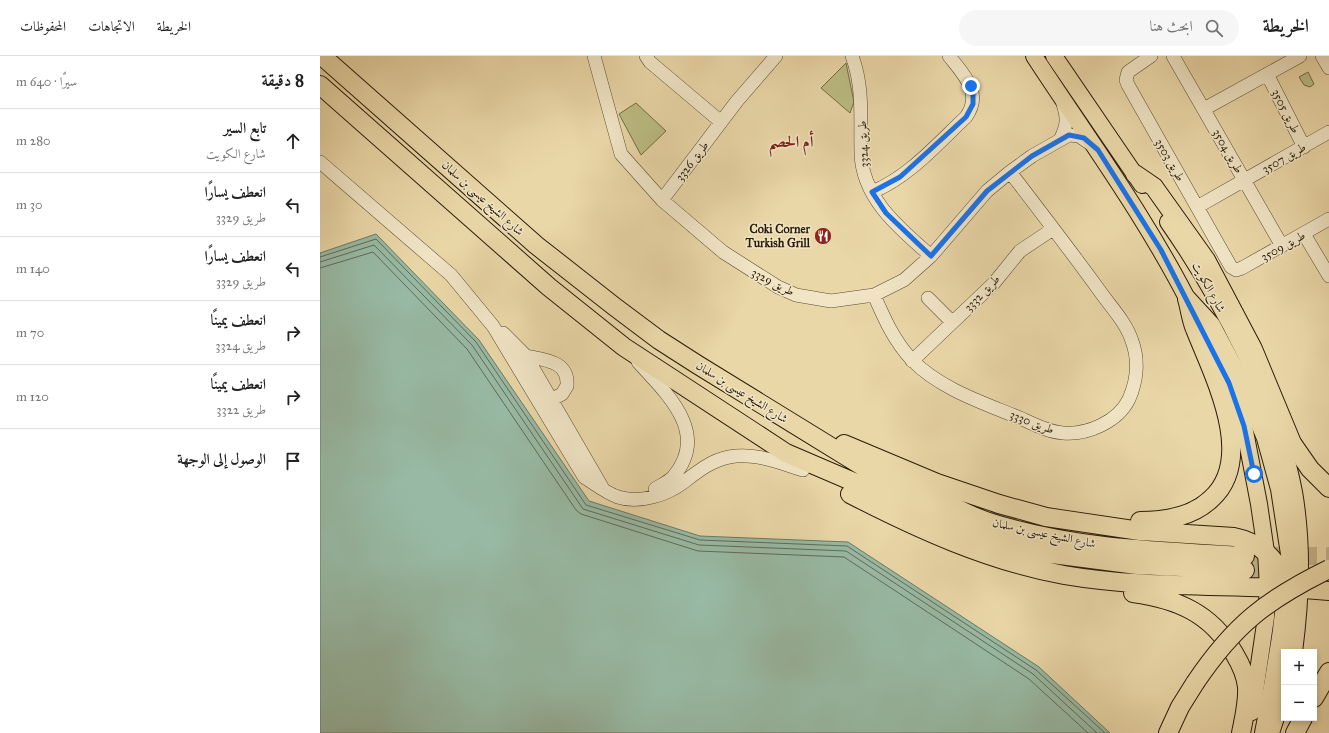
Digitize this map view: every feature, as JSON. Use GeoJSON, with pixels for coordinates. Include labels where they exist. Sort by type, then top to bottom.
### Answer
{"type":"FeatureCollection","features":[{"type":"Feature","properties":{"kind":"highway","name":"شارع الشيخ عيسى بن سلمان"},"geometry":{"type":"LineString","coordinates":[[320,85],[549,287],[624,347],[786,453],[968,531],[1036,552],[1137,565],[1245,563],[1072,542],[989,522],[895,483],[867,469],[659,340],[536,245],[322,56]]}},
{"type":"Feature","properties":{"kind":"highway"},"geometry":{"type":"LineString","coordinates":[[1135,174],[1154,187],[1206,260],[1253,349],[1292,443],[1310,470],[1329,488]]}},
{"type":"Feature","properties":{"kind":"highway"},"geometry":{"type":"LineString","coordinates":[[1018,510],[1084,518],[1154,521],[1185,514],[1200,508],[1217,494],[1224,484],[1231,462],[1226,410],[1207,354],[1194,328],[1187,299]]}},
{"type":"Feature","properties":{"kind":"highway"},"geometry":{"type":"LineString","coordinates":[[1187,299],[1211,325],[1218,336],[1249,397],[1266,438],[1280,489],[1287,545],[1296,578],[1284,607],[1278,657],[1264,733]]}},
{"type":"Feature","properties":{"kind":"highway"},"geometry":{"type":"LineString","coordinates":[[795,425],[830,438],[937,484],[1018,510],[1046,517],[1103,527],[1234,537],[1254,542],[1296,578]]}},
{"type":"Feature","properties":{"kind":"highway"},"geometry":{"type":"LineString","coordinates":[[786,453],[803,470],[930,533],[975,551],[1094,587],[1160,596],[1180,604],[1208,621],[1231,648],[1245,676],[1247,688],[1246,709],[1241,733]]}},
{"type":"Feature","properties":{"kind":"highway"},"geometry":{"type":"LineString","coordinates":[[1034,568],[1072,576],[1138,582],[1296,578]]}},
{"type":"Feature","properties":{"kind":"highway"},"geometry":{"type":"LineString","coordinates":[[1168,733],[1180,707],[1205,668],[1244,622],[1282,594],[1329,569]]}},
{"type":"Feature","properties":{"kind":"highway"},"geometry":{"type":"LineString","coordinates":[[1317,693],[1329,672]]}},
{"type":"Feature","properties":{"kind":"highway"},"geometry":{"type":"LineString","coordinates":[[1295,733],[1301,721]]}},
{"type":"Feature","properties":{"kind":"main road","name":"شارع الكويت"},"geometry":{"type":"LineString","coordinates":[[1034,56],[1098,150],[1161,250],[1229,383],[1244,426],[1259,504],[1266,552]]}},
{"type":"Feature","properties":{"kind":"main road","name":"شارع الكويت"},"geometry":{"type":"LineString","coordinates":[[1054,56],[1188,250],[1217,301],[1256,379],[1274,424],[1288,469],[1296,507],[1296,578]]}},
{"type":"Feature","properties":{"kind":"main road"},"geometry":{"type":"LineString","coordinates":[[1294,649],[1298,608],[1296,578]]}},
{"type":"Feature","properties":{"kind":"main road"},"geometry":{"type":"LineString","coordinates":[[1246,733],[1256,690],[1263,648],[1296,578]]}},
{"type":"Feature","properties":{"kind":"main road"},"geometry":{"type":"LineString","coordinates":[[1271,733],[1281,702]]}},
{"type":"Feature","properties":{"kind":"street","name":"طريق 3329"},"geometry":{"type":"LineString","coordinates":[[594,56],[621,154],[662,200],[723,252],[778,287],[796,295],[831,301],[874,295],[904,280],[931,256],[987,191],[1010,172],[1069,135],[1079,136],[1098,150]]}},
{"type":"Feature","properties":{"kind":"street","name":"طريق 3326"},"geometry":{"type":"LineString","coordinates":[[662,200],[721,122],[776,56]]}},
{"type":"Feature","properties":{"kind":"street","name":"طريق 3324"},"geometry":{"type":"LineString","coordinates":[[856,56],[862,96],[861,154],[866,179],[872,192],[886,213],[931,256]]}},
{"type":"Feature","properties":{"kind":"street"},"geometry":{"type":"LineString","coordinates":[[872,192],[887,186],[906,172],[971,111],[973,104],[973,91],[949,56]]}},
{"type":"Feature","properties":{"kind":"street","name":"طريق 3503"},"geometry":{"type":"LineString","coordinates":[[1151,56],[1131,68],[1126,80],[1231,267],[1236,270]]}},
{"type":"Feature","properties":{"kind":"street","name":"طريق 3504"},"geometry":{"type":"LineString","coordinates":[[1173,56],[1282,246]]}},
{"type":"Feature","properties":{"kind":"street","name":"طريق 3505"},"geometry":{"type":"LineString","coordinates":[[1204,109],[1300,56]]}},
{"type":"Feature","properties":{"kind":"street"},"geometry":{"type":"LineString","coordinates":[[1322,56],[1329,68]]}},
{"type":"Feature","properties":{"kind":"street"},"geometry":{"type":"LineString","coordinates":[[648,59],[721,122]]}},
{"type":"Feature","properties":{"kind":"street","name":"طريق 3505"},"geometry":{"type":"LineString","coordinates":[[1267,74],[1304,147]]}},
{"type":"Feature","properties":{"kind":"street"},"geometry":{"type":"LineString","coordinates":[[1056,90],[1067,121],[1067,126],[1060,140]]}},
{"type":"Feature","properties":{"kind":"street","name":"طريق 3507"},"geometry":{"type":"LineString","coordinates":[[1197,207],[1329,132]]}},
{"type":"Feature","properties":{"kind":"street"},"geometry":{"type":"LineString","coordinates":[[320,162],[451,275],[493,326],[546,403]]}},
{"type":"Feature","properties":{"kind":"street","name":"طريق 3330"},"geometry":{"type":"LineString","coordinates":[[874,295],[891,332],[912,360],[931,376],[954,389],[1054,432],[1072,433],[1084,431],[1110,420],[1119,414],[1132,392],[1136,377],[1136,363],[1132,340],[1126,328],[1010,172]]}},
{"type":"Feature","properties":{"kind":"street","name":"طريق 3509"},"geometry":{"type":"LineString","coordinates":[[1236,270],[1329,220]]}},
{"type":"Feature","properties":{"kind":"street","name":"طريق 3332"},"geometry":{"type":"LineString","coordinates":[[912,360],[994,283],[1020,252],[1053,229]]}},
{"type":"Feature","properties":{"kind":"street"},"geometry":{"type":"LineString","coordinates":[[1304,234],[1329,276]]}},
{"type":"Feature","properties":{"kind":"street"},"geometry":{"type":"LineString","coordinates":[[928,298],[952,322]]}},
{"type":"Feature","properties":{"kind":"street"},"geometry":{"type":"LineString","coordinates":[[493,326],[505,335],[526,356],[546,403],[584,477],[617,497],[639,499],[667,491],[703,468],[728,457],[759,457],[803,470]]}},
{"type":"Feature","properties":{"kind":"street"},"geometry":{"type":"LineString","coordinates":[[624,347],[675,403],[685,425],[686,448],[673,476],[639,499]]}},
{"type":"Feature","properties":{"kind":"street"},"geometry":{"type":"LineString","coordinates":[[526,356],[556,363],[562,366],[566,373],[567,386],[562,394],[546,403]]}},
{"type":"Feature","properties":{"kind":"green space"},"geometry":{"type":"Polygon","coordinates":[[[846,63],[854,102],[850,113],[821,88],[846,63]]]}},
{"type":"Feature","properties":{"kind":"green space"},"geometry":{"type":"Polygon","coordinates":[[[1308,72],[1314,84],[1310,87],[1304,85],[1299,77],[1308,72]]]}},
{"type":"Feature","properties":{"kind":"green space"},"geometry":{"type":"Polygon","coordinates":[[[636,103],[666,131],[641,155],[619,114],[636,103]]]}},
{"type":"Feature","properties":{"kind":"water"},"geometry":{"type":"Polygon","coordinates":[[[376,234],[479,340],[589,501],[700,536],[848,542],[1039,667],[1110,733],[320,733],[320,253],[376,234]]]}},
{"type":"Feature","properties":{"kind":"tunnel"},"geometry":{"type":"LineString","coordinates":[[1245,556],[1329,556]]}},
{"type":"Feature","properties":{"kind":"tunnel"},"geometry":{"type":"LineString","coordinates":[[1245,570],[1284,571]]}},
{"type":"Feature","properties":{"kind":"place","name":"Coki Corner Turkish Grill"},"geometry":{"type":"Point","coordinates":[823,236]}},
{"type":"Feature","properties":{"kind":"district","name":"أم الحصم"},"geometry":{"type":"Point","coordinates":[791,141]}},
{"type":"Feature","properties":{"kind":"route"},"geometry":{"type":"LineString","coordinates":[[971,86],[973,91],[973,104],[971,111],[966,117],[894,182],[872,192],[886,213],[901,230],[931,256],[987,191],[998,181],[1032,156],[1069,135],[1084,138],[1098,150],[1139,214],[1161,250],[1187,299],[1229,383],[1244,426],[1254,474]]}}]}
